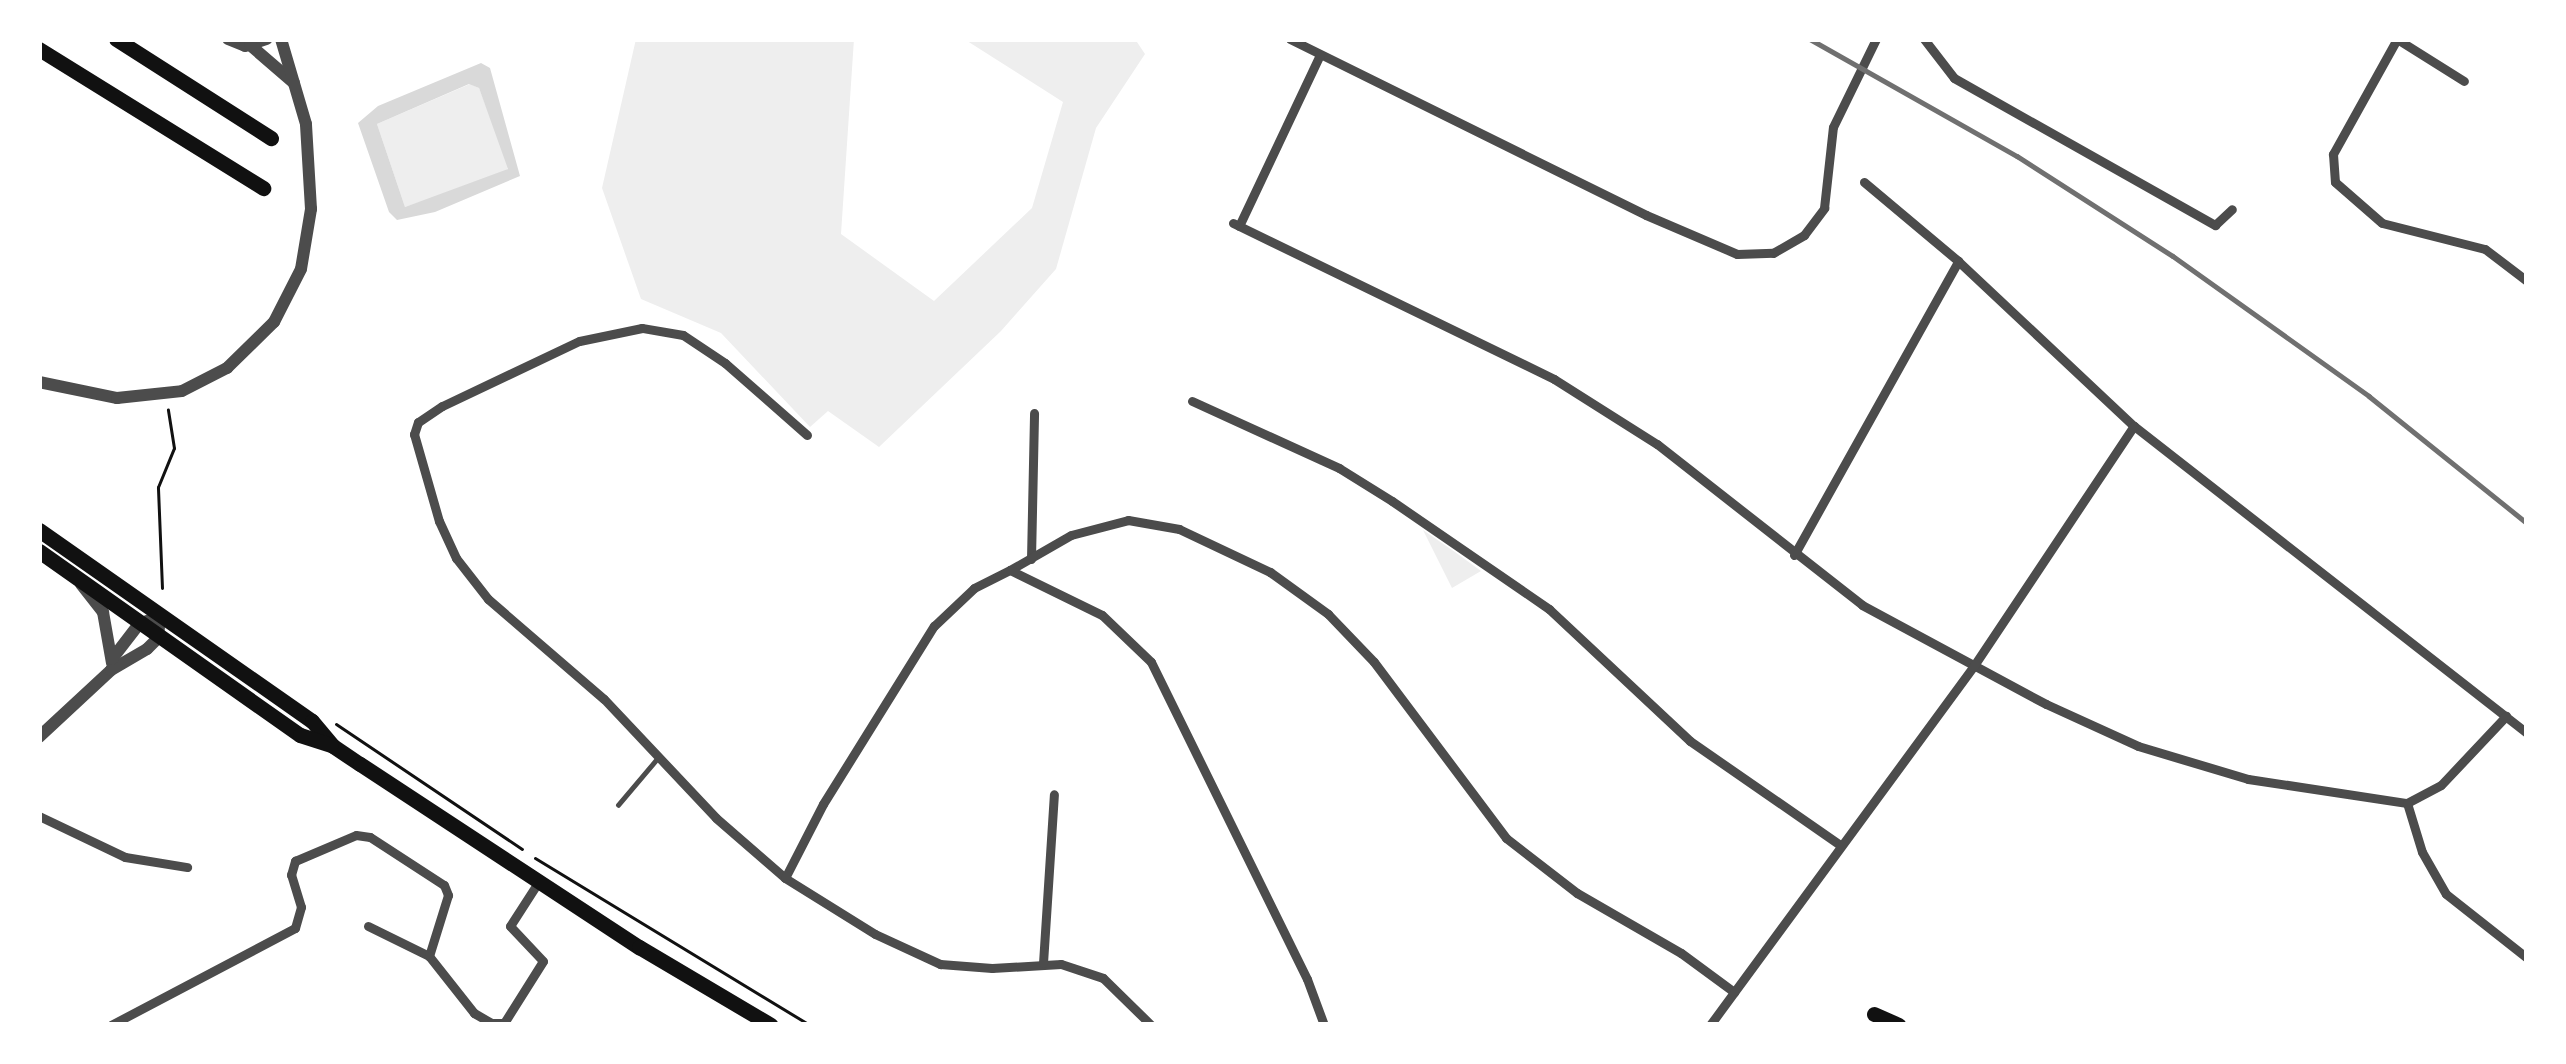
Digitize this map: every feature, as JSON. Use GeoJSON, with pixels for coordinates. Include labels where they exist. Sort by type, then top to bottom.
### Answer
{"type":"FeatureCollection","features":[{"type":"Feature","properties":{"kind":"main road"},"geometry":{"type":"LineString","coordinates":[[116,39],[272,138]]}},
{"type":"Feature","properties":{"kind":"main road"},"geometry":{"type":"LineString","coordinates":[[39,49],[263,188]]}},
{"type":"Feature","properties":{"kind":"main road"},"geometry":{"type":"LineString","coordinates":[[39,530],[312,722],[333,746]]}},
{"type":"Feature","properties":{"kind":"main road"},"geometry":{"type":"LineString","coordinates":[[39,551],[300,735],[333,746],[771,1025]]}},
{"type":"Feature","properties":{"kind":"main road"},"geometry":{"type":"LineString","coordinates":[[1874,1014],[1899,1025]]}},
{"type":"Feature","properties":{"kind":"street"},"geometry":{"type":"LineString","coordinates":[[228,39],[250,45],[294,83]]}},
{"type":"Feature","properties":{"kind":"street"},"geometry":{"type":"LineString","coordinates":[[250,45],[267,39]]}},
{"type":"Feature","properties":{"kind":"street"},"geometry":{"type":"LineString","coordinates":[[39,382],[117,398],[165,395],[211,379],[244,355],[274,322],[294,287],[306,250],[311,195],[308,137],[281,39]]}},
{"type":"Feature","properties":{"kind":"street"},"geometry":{"type":"LineString","coordinates":[[1290,39],[1737,254],[1773,253],[1804,235],[1824,208],[1833,127],[1876,39]]}},
{"type":"Feature","properties":{"kind":"street"},"geometry":{"type":"LineString","coordinates":[[1924,39],[1954,78],[2216,225],[2232,208]]}},
{"type":"Feature","properties":{"kind":"street"},"geometry":{"type":"LineString","coordinates":[[2464,81],[2397,39],[2333,154],[2332,171],[2343,194],[2382,223],[2485,249],[2527,281]]}},
{"type":"Feature","properties":{"kind":"street"},"geometry":{"type":"LineString","coordinates":[[1319,55],[1236,225],[1567,386],[1658,444],[1862,605],[1973,667],[2138,746],[2248,778],[2407,803],[2441,784],[2506,716]]}},
{"type":"Feature","properties":{"kind":"street"},"geometry":{"type":"LineString","coordinates":[[1864,182],[1958,261],[2134,426],[2527,733]]}},
{"type":"Feature","properties":{"kind":"street"},"geometry":{"type":"LineString","coordinates":[[1794,555],[1958,261]]}},
{"type":"Feature","properties":{"kind":"street"},"geometry":{"type":"LineString","coordinates":[[807,435],[725,363],[683,335],[642,328],[580,340],[418,422],[414,434],[418,463],[456,558],[524,635],[604,699],[716,818],[785,878],[875,934],[940,964],[992,968],[1043,963],[1102,978],[1151,1025]]}},
{"type":"Feature","properties":{"kind":"street"},"geometry":{"type":"LineString","coordinates":[[1192,401],[1340,468],[1392,501],[1549,609],[1690,741],[1840,845]]}},
{"type":"Feature","properties":{"kind":"street"},"geometry":{"type":"LineString","coordinates":[[1031,559],[1034,413]]}},
{"type":"Feature","properties":{"kind":"street"},"geometry":{"type":"LineString","coordinates":[[1710,1025],[1973,667],[2134,426]]}},
{"type":"Feature","properties":{"kind":"street"},"geometry":{"type":"LineString","coordinates":[[785,878],[835,784],[934,626],[974,588],[1090,527],[1140,520],[1190,533],[1270,572],[1328,614],[1374,662],[1506,838],[1577,893],[1681,953],[1734,992]]}},
{"type":"Feature","properties":{"kind":"street"},"geometry":{"type":"LineString","coordinates":[[1010,570],[1102,614],[1151,662],[1307,979],[1324,1025]]}},
{"type":"Feature","properties":{"kind":"street"},"geometry":{"type":"LineString","coordinates":[[78,578],[103,612],[112,665]]}},
{"type":"Feature","properties":{"kind":"street"},"geometry":{"type":"LineString","coordinates":[[39,737],[112,665],[140,624],[160,616],[158,638],[112,665]]}},
{"type":"Feature","properties":{"kind":"street"},"geometry":{"type":"LineString","coordinates":[[1043,963],[1054,794]]}},
{"type":"Feature","properties":{"kind":"street"},"geometry":{"type":"LineString","coordinates":[[2407,803],[2422,852],[2446,894],[2527,958]]}},
{"type":"Feature","properties":{"kind":"street"},"geometry":{"type":"LineString","coordinates":[[39,816],[125,857],[187,867]]}},
{"type":"Feature","properties":{"kind":"street"},"geometry":{"type":"LineString","coordinates":[[111,1025],[296,928],[301,908],[291,868],[301,856],[348,836],[370,837],[444,885],[448,895],[429,956]]}},
{"type":"Feature","properties":{"kind":"street"},"geometry":{"type":"LineString","coordinates":[[368,926],[429,956],[474,1013],[491,1023],[504,1023],[543,962],[510,926],[539,881]]}},
{"type":"Feature","properties":{"kind":"lane"},"geometry":{"type":"LineString","coordinates":[[618,805],[660,756]]}},
{"type":"Feature","properties":{"kind":"path"},"geometry":{"type":"LineString","coordinates":[[162,588],[158,487],[174,448],[165,395]]}},
{"type":"Feature","properties":{"kind":"path"},"geometry":{"type":"LineString","coordinates":[[329,718],[530,855],[810,1025]]}},
{"type":"Feature","properties":{"kind":"shaded area"},"geometry":{"type":"Polygon","coordinates":[[[636,39],[854,39],[841,234],[934,301],[1032,208],[1063,102],[964,39],[1135,39],[1145,54],[1096,128],[1056,269],[1001,331],[879,447],[828,411],[810,427],[721,333],[641,299],[602,188],[636,39]]]}},
{"type":"Feature","properties":{"kind":"shaded area"},"geometry":{"type":"Polygon","coordinates":[[[481,63],[490,68],[520,176],[435,212],[397,220],[389,212],[358,123],[378,106],[481,63]],[[469,84],[377,124],[405,207],[508,169],[479,88],[469,84]]]}},
{"type":"Feature","properties":{"kind":"shaded area"},"geometry":{"type":"Polygon","coordinates":[[[470,84],[479,88],[509,167],[503,174],[405,207],[377,124],[470,84]]]}},
{"type":"Feature","properties":{"kind":"shaded area"},"geometry":{"type":"Polygon","coordinates":[[[1423,530],[1455,552],[1481,571],[1452,588],[1423,530]]]}},
{"type":"Feature","properties":{"kind":"railway"},"geometry":{"type":"LineString","coordinates":[[1810,39],[2017,156],[2173,256],[2369,396],[2527,523]]}}]}
